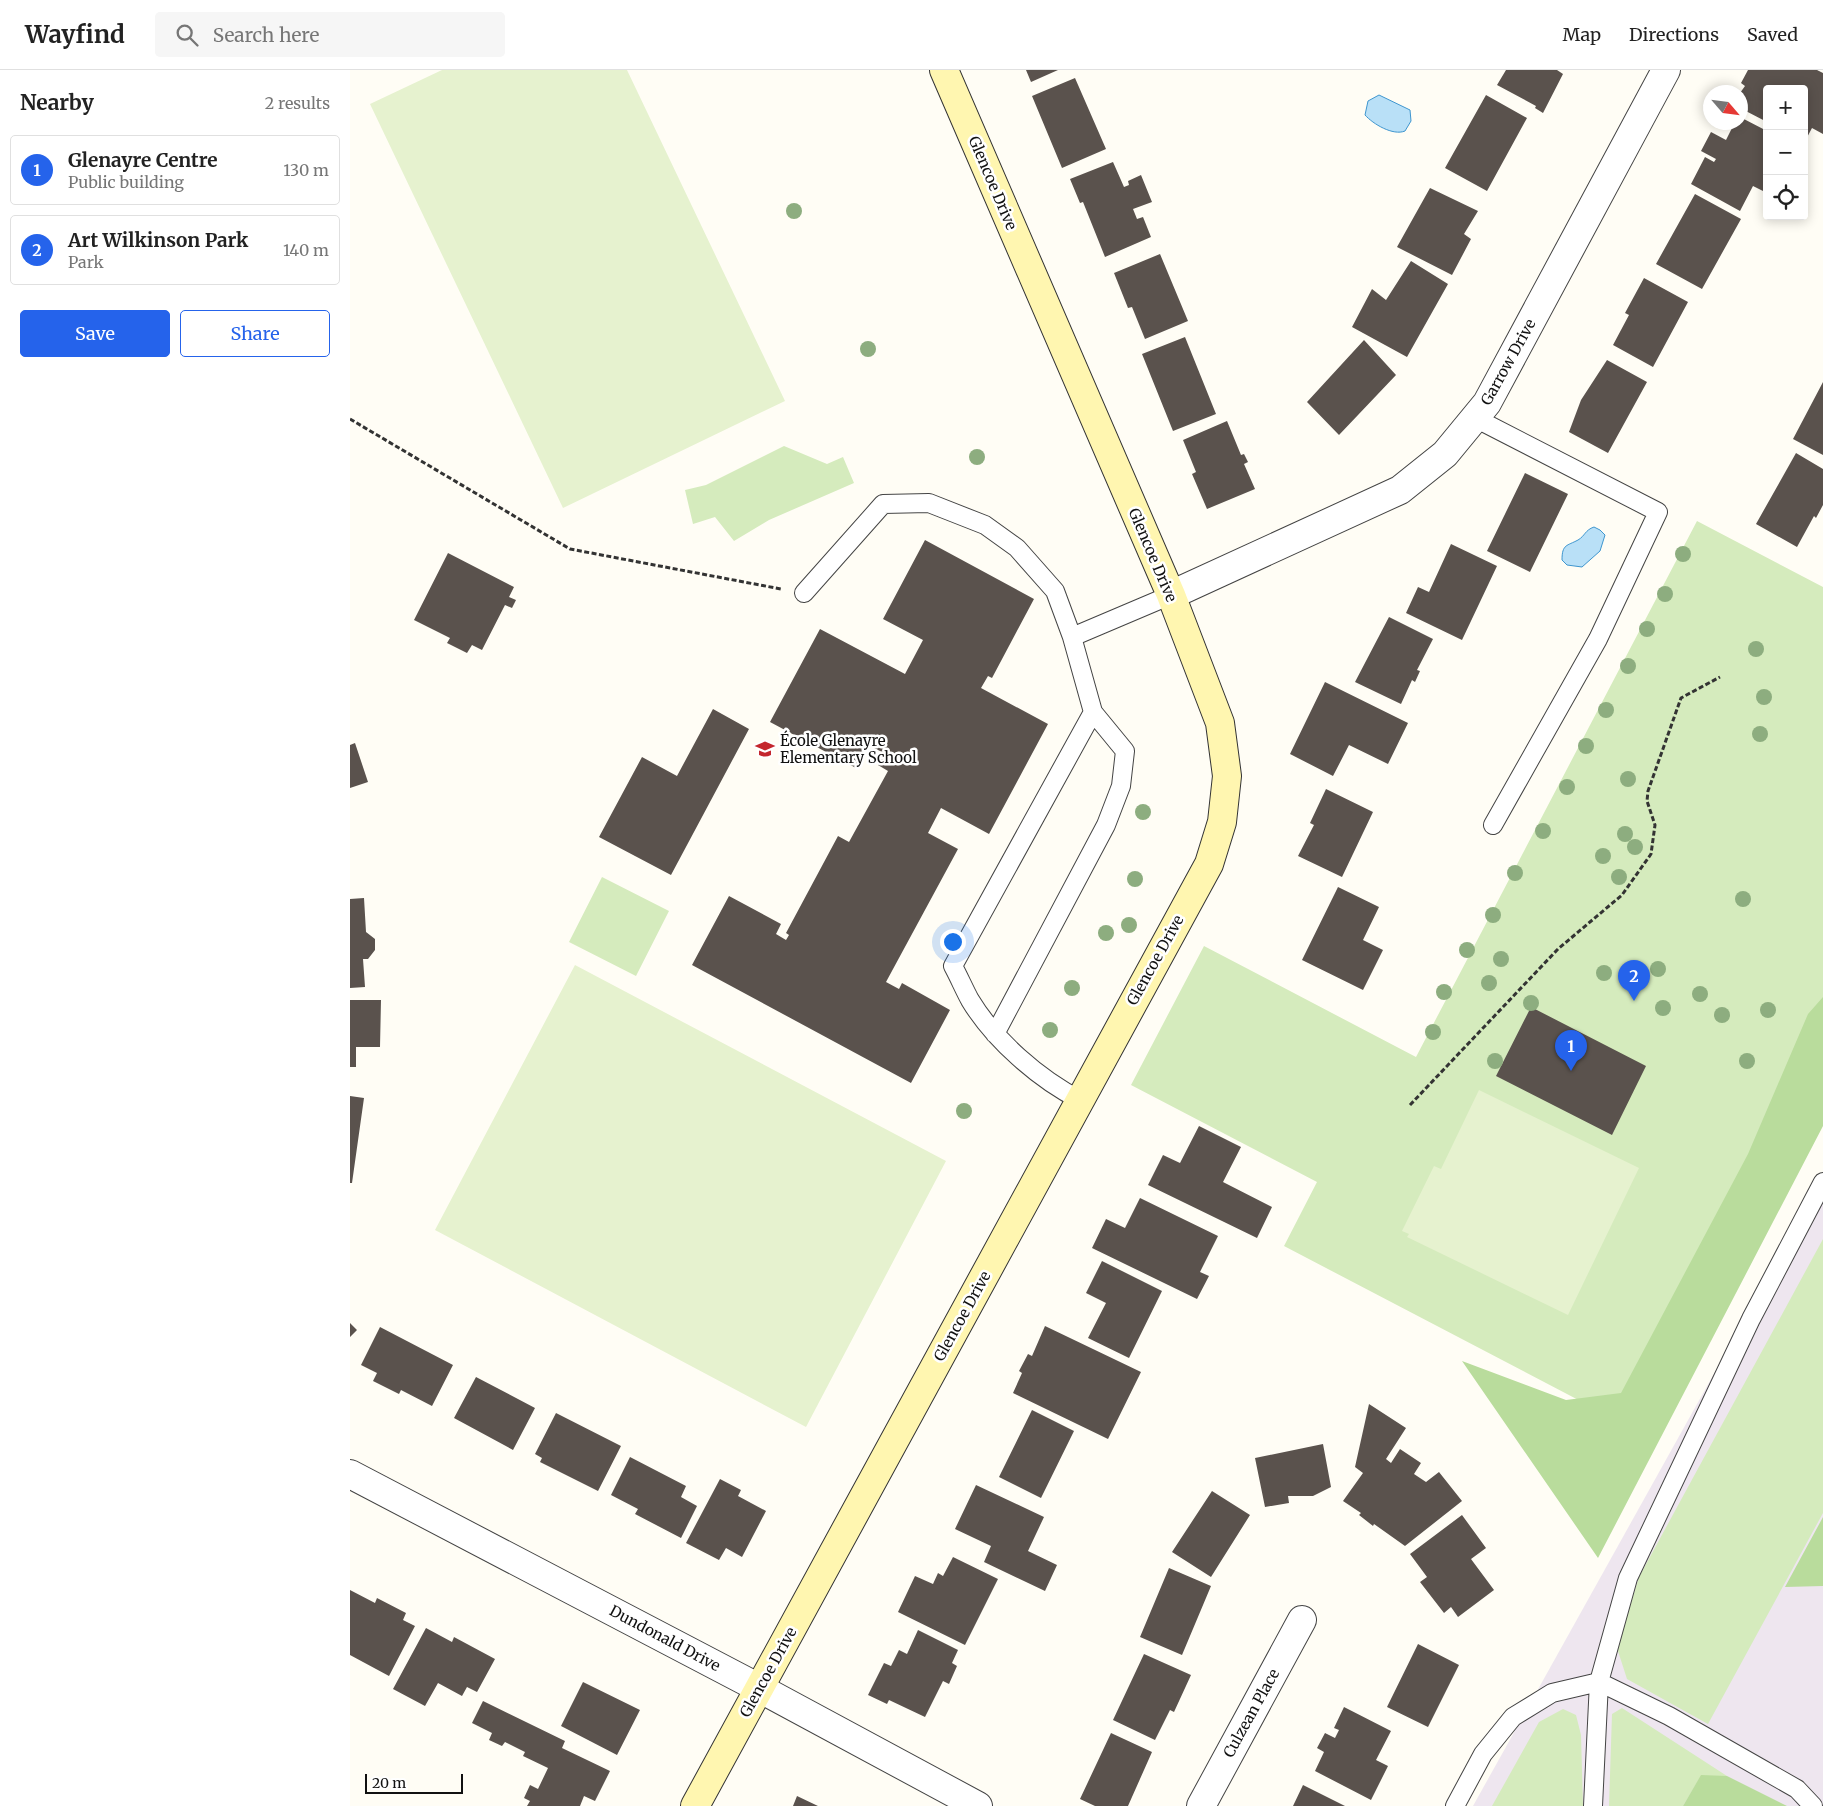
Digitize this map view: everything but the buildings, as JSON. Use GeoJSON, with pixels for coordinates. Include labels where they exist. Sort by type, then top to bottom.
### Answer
{"type":"FeatureCollection","features":[{"type":"Feature","properties":{"kind":"street","name":"Glencoe Drive"},"geometry":{"type":"LineString","coordinates":[[694,1806],[1209,864],[1222,822],[1227,776],[1220,723],[1171,595],[944,70]]}},
{"type":"Feature","properties":{"kind":"street","name":"Garrow Drive"},"geometry":{"type":"LineString","coordinates":[[1171,595],[1209,580],[1400,490],[1445,454],[1487,403],[1666,70]]}},
{"type":"Feature","properties":{"kind":"street","name":"Dundonald Drive"},"geometry":{"type":"LineString","coordinates":[[350,1474],[760,1688],[978,1806]]}},
{"type":"Feature","properties":{"kind":"street","name":"Culzean Place"},"geometry":{"type":"LineString","coordinates":[[1201,1806],[1302,1620]]}},
{"type":"Feature","properties":{"kind":"lane"},"geometry":{"type":"LineString","coordinates":[[1475,418],[1658,512],[1598,640],[1493,825]]}},
{"type":"Feature","properties":{"kind":"lane"},"geometry":{"type":"LineString","coordinates":[[804,593],[883,504],[929,503],[985,525],[1017,548],[1055,591],[1072,637],[1093,712],[1125,751],[1121,786],[1106,825],[995,1034]]}},
{"type":"Feature","properties":{"kind":"lane"},"geometry":{"type":"LineString","coordinates":[[1072,637],[1171,595]]}},
{"type":"Feature","properties":{"kind":"lane"},"geometry":{"type":"LineString","coordinates":[[1080,1100],[1055,1087],[995,1034],[970,1000],[953,966],[1093,712]]}},
{"type":"Feature","properties":{"kind":"lane"},"geometry":{"type":"LineString","coordinates":[[1593,1806],[1599,1682],[1628,1578],[1751,1319],[1823,1182]]}},
{"type":"Feature","properties":{"kind":"lane"},"geometry":{"type":"LineString","coordinates":[[1455,1806],[1484,1754],[1513,1717],[1552,1693],[1599,1682],[1670,1716],[1797,1790],[1813,1806]]}},
{"type":"Feature","properties":{"kind":"path"},"geometry":{"type":"LineString","coordinates":[[350,419],[570,549],[804,593]]}},
{"type":"Feature","properties":{"kind":"path"},"geometry":{"type":"LineString","coordinates":[[1410,1105],[1558,948],[1622,895],[1636,878],[1652,847],[1655,824],[1647,801],[1648,791],[1681,698],[1720,677]]}},
{"type":"Feature","properties":{"kind":"shaded area"},"geometry":{"type":"Polygon","coordinates":[[[1823,1178],[1823,1806],[1473,1806],[1823,1178]]]}},
{"type":"Feature","properties":{"kind":"green space"},"geometry":{"type":"Polygon","coordinates":[[[442,70],[627,70],[785,401],[563,508],[370,104],[442,70]]]}},
{"type":"Feature","properties":{"kind":"green space"},"geometry":{"type":"Polygon","coordinates":[[[784,446],[827,464],[843,457],[854,483],[769,520],[734,541],[715,517],[693,524],[685,490],[706,485],[784,446]]]}},
{"type":"Feature","properties":{"kind":"green space"},"geometry":{"type":"Polygon","coordinates":[[[1697,521],[1823,587],[1823,1111],[1651,1438],[1284,1246],[1317,1182],[1131,1085],[1204,946],[1416,1057],[1697,521]]]}},
{"type":"Feature","properties":{"kind":"green space"},"geometry":{"type":"Polygon","coordinates":[[[602,877],[669,911],[636,976],[569,942],[602,877]]]}},
{"type":"Feature","properties":{"kind":"green space"},"geometry":{"type":"Polygon","coordinates":[[[575,965],[946,1161],[806,1427],[435,1230],[575,965]]]}},
{"type":"Feature","properties":{"kind":"green space"},"geometry":{"type":"Polygon","coordinates":[[[1823,997],[1823,1126],[1598,1558],[1462,1361],[1566,1400],[1621,1393],[1748,1154],[1808,1014],[1823,997]]]}},
{"type":"Feature","properties":{"kind":"green space"},"geometry":{"type":"Polygon","coordinates":[[[1479,1090],[1639,1168],[1568,1315],[1407,1237],[1409,1234],[1402,1231],[1434,1166],[1441,1169],[1479,1090]]]}},
{"type":"Feature","properties":{"kind":"green space"},"geometry":{"type":"Polygon","coordinates":[[[1823,1239],[1823,1513],[1708,1724],[1627,1679],[1617,1648],[1639,1577],[1823,1239]]]}},
{"type":"Feature","properties":{"kind":"green space"},"geometry":{"type":"Polygon","coordinates":[[[1823,1517],[1823,1586],[1785,1587],[1823,1517]]]}},
{"type":"Feature","properties":{"kind":"green space"},"geometry":{"type":"Polygon","coordinates":[[[1622,1708],[1727,1776],[1701,1776],[1683,1806],[1609,1806],[1612,1714],[1622,1708]]]}},
{"type":"Feature","properties":{"kind":"green space"},"geometry":{"type":"Polygon","coordinates":[[[1563,1709],[1576,1715],[1581,1735],[1583,1806],[1492,1806],[1539,1722],[1563,1709]]]}},
{"type":"Feature","properties":{"kind":"green space"},"geometry":{"type":"Polygon","coordinates":[[[1701,1775],[1727,1776],[1787,1806],[1683,1806],[1701,1775]]]}},
{"type":"Feature","properties":{"kind":"water"},"geometry":{"type":"Polygon","coordinates":[[[1379,95],[1410,110],[1411,121],[1405,131],[1389,131],[1365,115],[1368,101],[1379,95]]]}},
{"type":"Feature","properties":{"kind":"water"},"geometry":{"type":"Polygon","coordinates":[[[1594,527],[1605,535],[1600,551],[1582,567],[1567,565],[1562,560],[1564,548],[1594,527]]]}},
{"type":"Feature","properties":{"kind":"place","name":"École Glenayre Elementary School"},"geometry":{"type":"Point","coordinates":[765,749]}},
{"type":"Feature","properties":{"kind":"place","name":"Art Wilkinson Park"},"geometry":{"type":"Point","coordinates":[1634,1001]}},
{"type":"Feature","properties":{"kind":"place","name":"Glenayre Centre"},"geometry":{"type":"Point","coordinates":[1571,1071]}}]}
